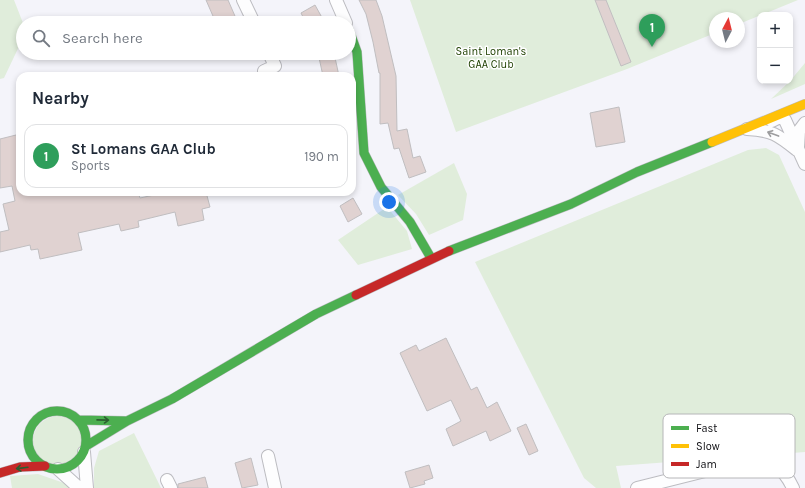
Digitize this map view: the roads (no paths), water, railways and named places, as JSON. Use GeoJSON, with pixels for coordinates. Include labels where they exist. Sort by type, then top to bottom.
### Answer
{"type":"FeatureCollection","features":[{"type":"Feature","properties":{"kind":"street"},"geometry":{"type":"LineString","coordinates":[[243,0],[251,16]]}},
{"type":"Feature","properties":{"kind":"street"},"geometry":{"type":"LineString","coordinates":[[336,0],[343,16]]}},
{"type":"Feature","properties":{"kind":"street"},"geometry":{"type":"LineString","coordinates":[[356,49],[364,153],[381,187],[410,222],[431,258]]}},
{"type":"Feature","properties":{"kind":"street"},"geometry":{"type":"LineString","coordinates":[[264,71],[275,66],[272,60]]}},
{"type":"Feature","properties":{"kind":"street"},"geometry":{"type":"LineString","coordinates":[[0,471],[20,467],[45,466],[58,469],[74,464],[85,449],[127,421],[172,399],[316,314],[431,258],[571,204],[637,172],[805,104]]}},
{"type":"Feature","properties":{"kind":"street"},"geometry":{"type":"LineString","coordinates":[[757,124],[783,118],[805,164]]}},
{"type":"Feature","properties":{"kind":"street"},"geometry":{"type":"LineString","coordinates":[[798,150],[799,131],[805,123]]}},
{"type":"Feature","properties":{"kind":"street"},"geometry":{"type":"LineString","coordinates":[[744,129],[759,130],[777,134],[798,150]]}},
{"type":"Feature","properties":{"kind":"street"},"geometry":{"type":"LineString","coordinates":[[21,449],[28,440],[34,421],[45,413],[52,411],[66,412],[79,420],[85,431],[87,488]]}},
{"type":"Feature","properties":{"kind":"street"},"geometry":{"type":"LineString","coordinates":[[79,420],[127,421]]}},
{"type":"Feature","properties":{"kind":"street"},"geometry":{"type":"LineString","coordinates":[[28,440],[31,453],[34,458],[45,466]]}},
{"type":"Feature","properties":{"kind":"street"},"geometry":{"type":"LineString","coordinates":[[268,456],[276,488]]}},
{"type":"Feature","properties":{"kind":"street"},"geometry":{"type":"LineString","coordinates":[[0,471],[12,459]]}},
{"type":"Feature","properties":{"kind":"street"},"geometry":{"type":"LineString","coordinates":[[58,469],[78,488]]}},
{"type":"Feature","properties":{"kind":"street"},"geometry":{"type":"LineString","coordinates":[[637,488],[677,478]]}},
{"type":"Feature","properties":{"kind":"street"},"geometry":{"type":"LineString","coordinates":[[788,478],[793,488]]}},
{"type":"Feature","properties":{"kind":"place","name":"St Lomans GAA Club"},"geometry":{"type":"Point","coordinates":[652,47]}},
{"type":"Feature","properties":{"kind":"park label","name":"Saint Loman's GAA Club"},"geometry":{"type":"Point","coordinates":[491,57]}}]}
